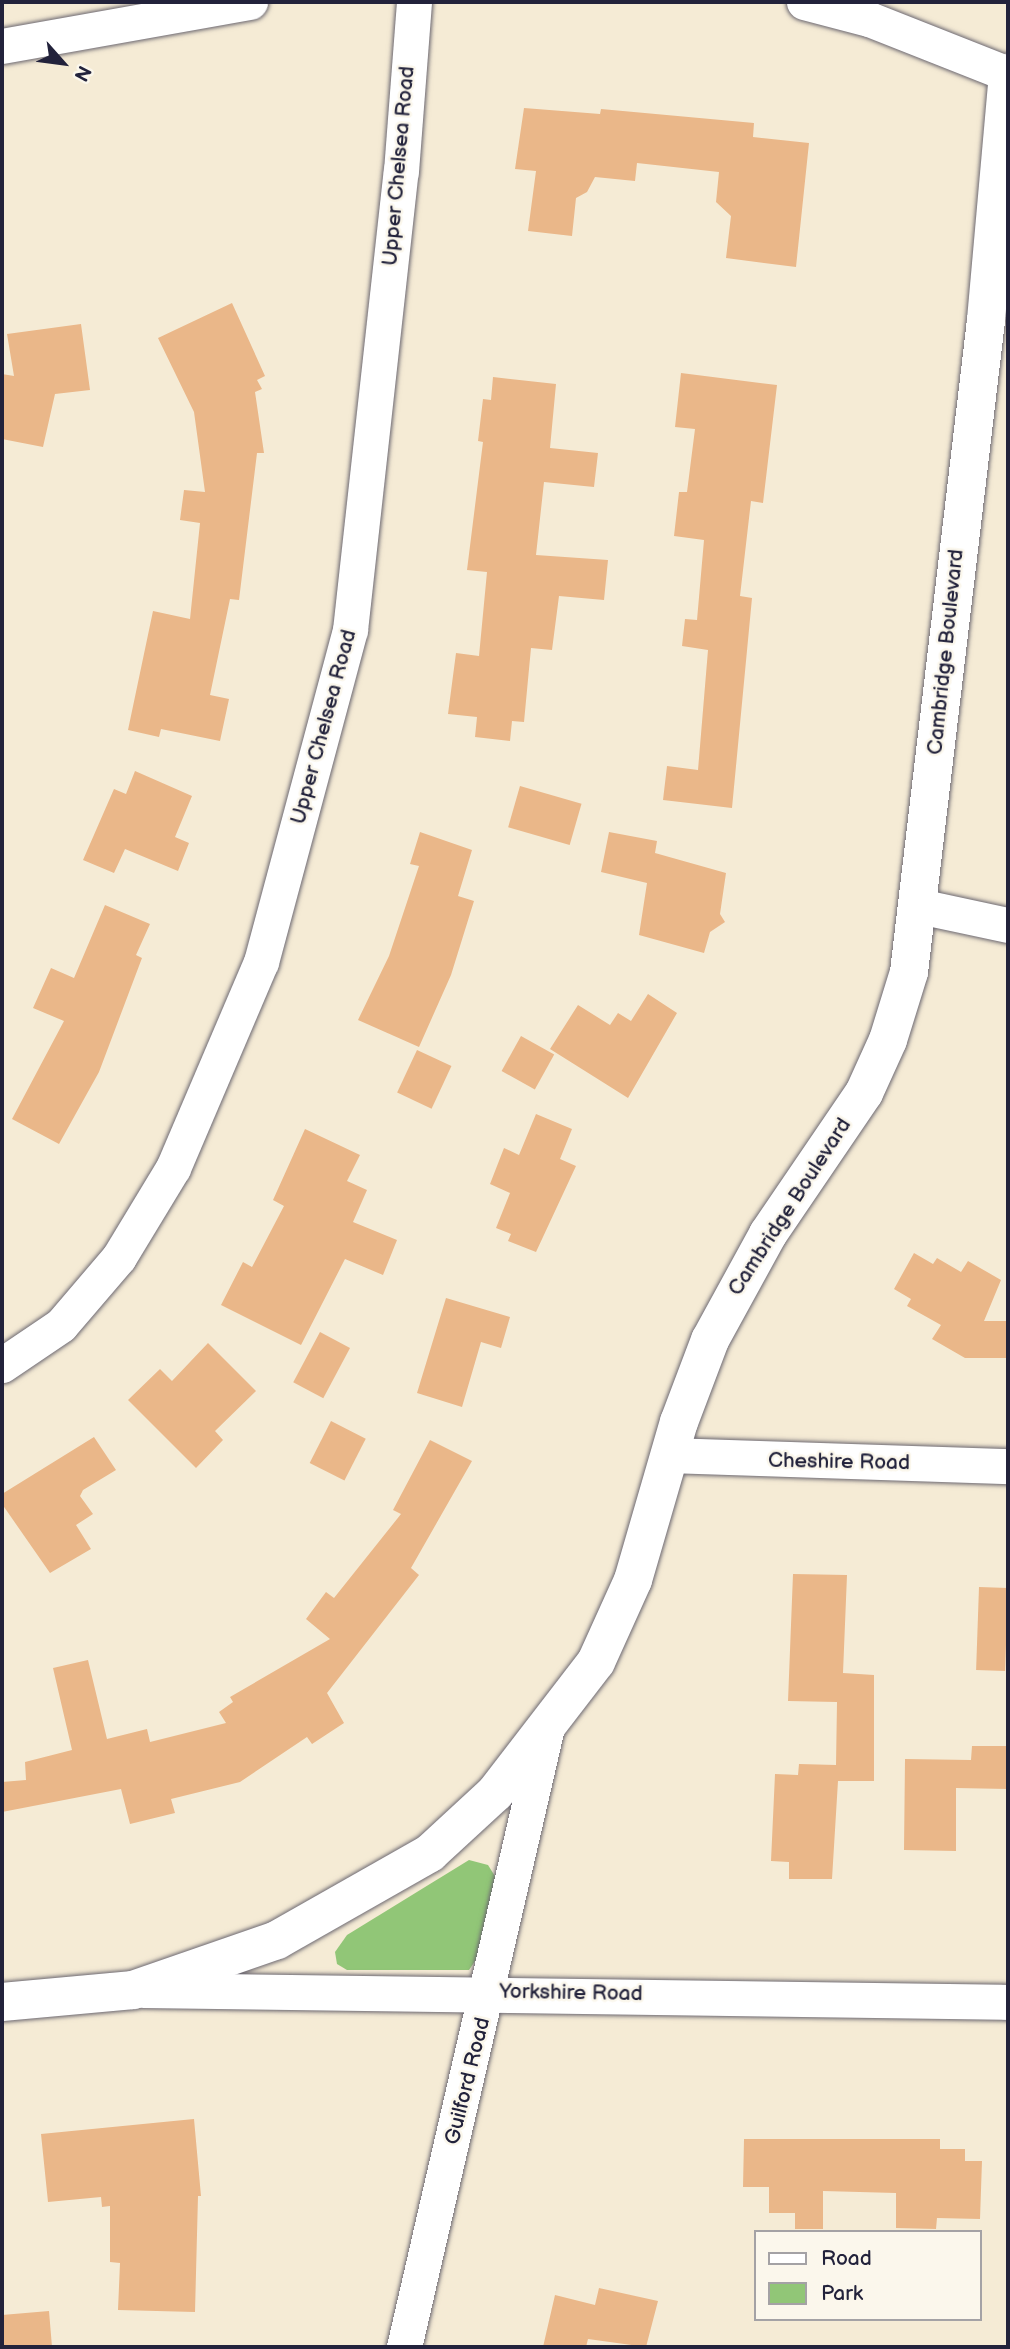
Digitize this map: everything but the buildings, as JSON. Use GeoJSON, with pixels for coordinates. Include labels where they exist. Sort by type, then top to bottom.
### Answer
{"type":"FeatureCollection","features":[{"type":"Feature","properties":{"kind":"street"},"geometry":{"type":"LineString","coordinates":[[2,46],[250,2]]}},
{"type":"Feature","properties":{"kind":"street","name":"Upper Chelsea Road"},"geometry":{"type":"LineString","coordinates":[[2,1365],[61,1325],[120,1257],[173,1168],[261,962],[350,630],[401,171],[414,2]]}},
{"type":"Feature","properties":{"kind":"street"},"geometry":{"type":"LineString","coordinates":[[804,2],[880,23],[1008,74]]}},
{"type":"Feature","properties":{"kind":"street","name":"Cambridge Boulevard"},"geometry":{"type":"LineString","coordinates":[[2,2002],[133,1990],[277,1940],[430,1853],[495,1793],[546,1731],[596,1662],[634,1580],[689,1393],[737,1284],[864,1093],[888,1040],[909,972],[997,321],[1008,74]]}},
{"type":"Feature","properties":{"kind":"street"},"geometry":{"type":"LineString","coordinates":[[919,906],[1008,925]]}},
{"type":"Feature","properties":{"kind":"street","name":"Cheshire Road"},"geometry":{"type":"LineString","coordinates":[[670,1455],[1008,1466]]}},
{"type":"Feature","properties":{"kind":"street","name":"Guilford Road"},"geometry":{"type":"LineString","coordinates":[[404,2347],[489,1992],[546,1731]]}},
{"type":"Feature","properties":{"kind":"street","name":"Yorkshire Road"},"geometry":{"type":"LineString","coordinates":[[133,1990],[489,1992],[1008,2002]]}},
{"type":"Feature","properties":{"kind":"green space"},"geometry":{"type":"Polygon","coordinates":[[[469,1860],[488,1865],[498,1881],[484,1948],[469,1970],[347,1970],[337,1964],[335,1952],[347,1935],[469,1860]]]}}]}
